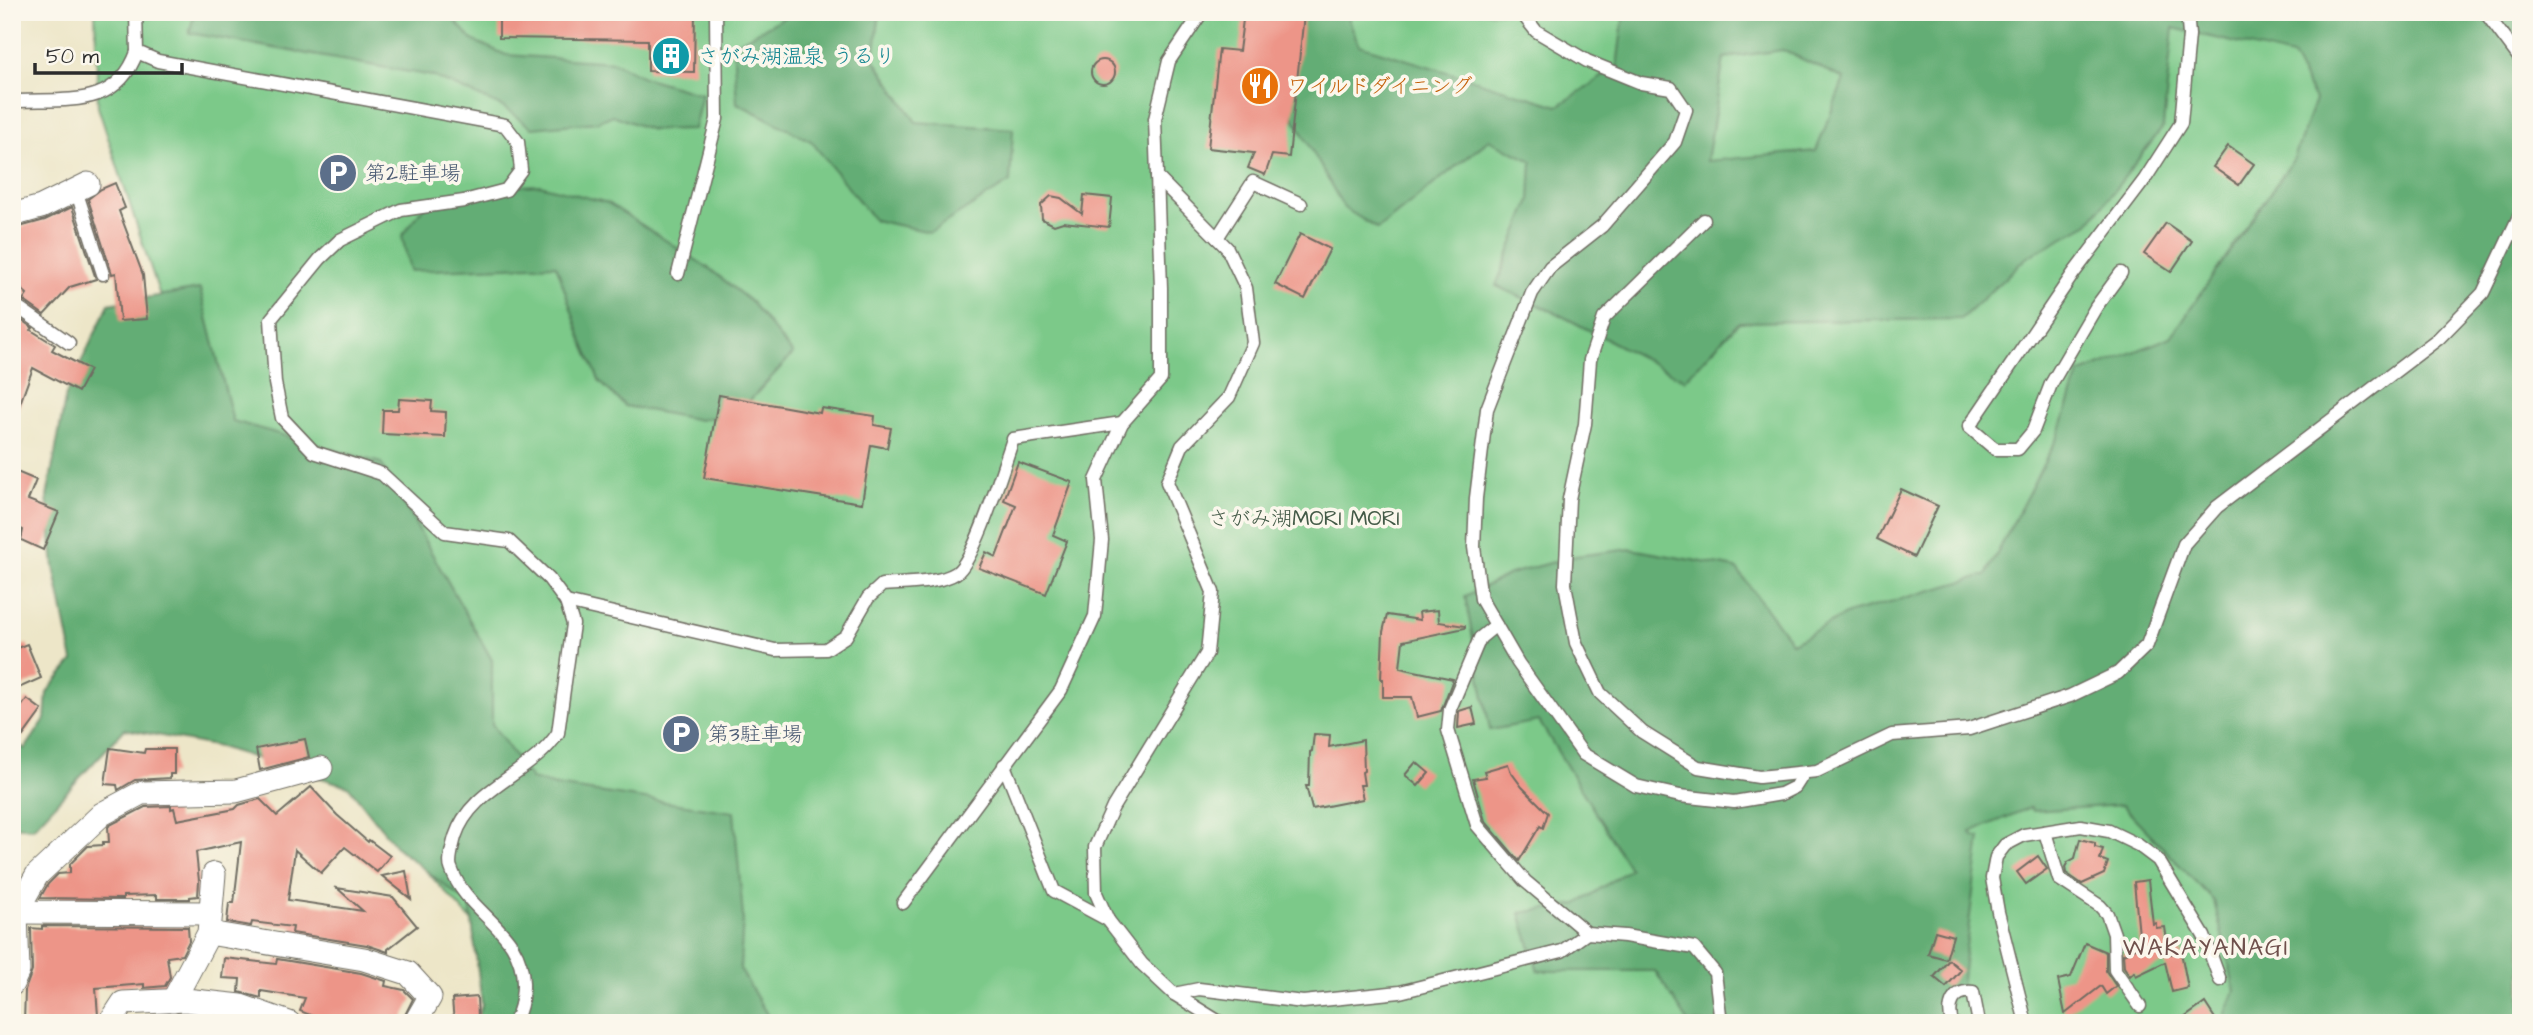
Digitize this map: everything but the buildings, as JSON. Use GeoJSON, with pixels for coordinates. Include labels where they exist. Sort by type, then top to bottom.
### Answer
{"type":"FeatureCollection","features":[{"type":"Feature","properties":{"kind":"street"},"geometry":{"type":"LineString","coordinates":[[12,215],[41,207],[82,187]]}},
{"type":"Feature","properties":{"kind":"street"},"geometry":{"type":"LineString","coordinates":[[12,984],[18,971],[14,910],[37,875],[102,814],[141,793],[236,791],[321,768]]}},
{"type":"Feature","properties":{"kind":"street"},"geometry":{"type":"LineString","coordinates":[[173,1001],[210,923],[214,874]]}},
{"type":"Feature","properties":{"kind":"street"},"geometry":{"type":"LineString","coordinates":[[14,910],[210,923],[364,959],[408,973],[429,997],[415,1023]]}},
{"type":"Feature","properties":{"kind":"street"},"geometry":{"type":"LineString","coordinates":[[110,1023],[123,1003],[173,1001],[241,1006],[289,1023]]}},
{"type":"Feature","properties":{"kind":"lane"},"geometry":{"type":"LineString","coordinates":[[12,97],[19,101],[82,99],[120,83],[131,70],[137,52],[136,12]]}},
{"type":"Feature","properties":{"kind":"lane"},"geometry":{"type":"LineString","coordinates":[[678,274],[717,119],[716,12]]}},
{"type":"Feature","properties":{"kind":"lane"},"geometry":{"type":"LineString","coordinates":[[903,903],[1061,690],[1095,616],[1102,540],[1096,480],[1122,423],[1161,379],[1155,119],[1169,61],[1202,12]]}},
{"type":"Feature","properties":{"kind":"lane"},"geometry":{"type":"LineString","coordinates":[[1521,12],[1536,31],[1587,61],[1641,83],[1671,88],[1686,110],[1675,142],[1602,226],[1550,267],[1532,293],[1487,409],[1476,498],[1474,547],[1480,599],[1518,663],[1583,754],[1636,786],[1680,796],[1734,802],[1781,794],[1795,787],[1804,772]]}},
{"type":"Feature","properties":{"kind":"lane"},"geometry":{"type":"LineString","coordinates":[[2121,273],[2096,307],[2052,384],[2034,431],[2018,449],[1995,449],[1969,427],[2073,274],[2145,179],[2181,123],[2189,35],[2186,12]]}},
{"type":"Feature","properties":{"kind":"lane"},"geometry":{"type":"LineString","coordinates":[[2486,12],[2521,60]]}},
{"type":"Feature","properties":{"kind":"lane"},"geometry":{"type":"LineString","coordinates":[[137,52],[158,61],[505,125],[518,142],[521,170],[506,190],[464,201],[401,210],[340,240],[320,259],[271,319],[275,383],[282,418],[314,452],[382,474],[445,532],[509,541],[550,579],[566,602],[573,624],[558,733],[550,746],[501,782],[465,814],[455,837],[450,866],[466,895],[508,938],[523,970],[522,1010],[514,1023]]}},
{"type":"Feature","properties":{"kind":"lane"},"geometry":{"type":"LineString","coordinates":[[1157,177],[1227,248],[1246,288],[1253,343],[1229,397],[1182,446],[1167,482],[1213,592],[1207,653],[1113,807],[1095,847],[1096,893],[1108,920],[1142,964],[1174,994],[1221,1023]]}},
{"type":"Feature","properties":{"kind":"lane"},"geometry":{"type":"LineString","coordinates":[[1217,238],[1253,183],[1301,204]]}},
{"type":"Feature","properties":{"kind":"lane"},"geometry":{"type":"LineString","coordinates":[[82,187],[103,274]]}},
{"type":"Feature","properties":{"kind":"lane"},"geometry":{"type":"LineString","coordinates":[[1704,220],[1604,318],[1590,360],[1585,424],[1569,499],[1564,584],[1576,643],[1600,694],[1642,732],[1698,767],[1759,777],[1817,771],[1892,735],[1969,729],[2070,696],[2118,673],[2147,645],[2184,544],[2217,507],[2439,338],[2483,293],[2521,212]]}},
{"type":"Feature","properties":{"kind":"lane"},"geometry":{"type":"LineString","coordinates":[[12,303],[69,343]]}},
{"type":"Feature","properties":{"kind":"lane"},"geometry":{"type":"LineString","coordinates":[[566,602],[775,650],[825,649],[846,636],[868,598],[882,584],[931,581],[957,573],[971,553],[1013,439],[1122,423]]}},
{"type":"Feature","properties":{"kind":"lane"},"geometry":{"type":"LineString","coordinates":[[1496,625],[1480,638],[1450,709],[1448,730],[1477,825],[1525,881],[1587,933],[1625,936],[1694,948],[1715,973],[1721,1023]]}},
{"type":"Feature","properties":{"kind":"lane"},"geometry":{"type":"LineString","coordinates":[[1004,765],[1054,891],[1108,920]]}},
{"type":"Feature","properties":{"kind":"lane"},"geometry":{"type":"LineString","coordinates":[[2026,1023],[1992,877],[1996,857],[2006,845],[2024,835],[2081,826],[2109,831],[2138,845],[2158,860],[2204,936],[2220,980]]}},
{"type":"Feature","properties":{"kind":"lane"},"geometry":{"type":"LineString","coordinates":[[2045,832],[2059,878],[2107,914],[2114,934],[2115,970],[2140,1006]]}},
{"type":"Feature","properties":{"kind":"lane"},"geometry":{"type":"LineString","coordinates":[[1174,994],[1199,989],[1303,1002],[1400,992],[1562,951],[1587,933]]}},
{"type":"Feature","properties":{"kind":"lane"},"geometry":{"type":"LineString","coordinates":[[1952,1023],[1950,1004],[1954,997],[1964,991],[1973,992],[1979,1023]]}},
{"type":"Feature","properties":{"kind":"green space","name":"さがみ湖MORI MORI"},"geometry":{"type":"Polygon","coordinates":[[[95,12],[2512,12],[2305,1023],[566,1023],[360,799],[178,351],[98,107],[95,12]]]}},
{"type":"Feature","properties":{"kind":"green space"},"geometry":{"type":"Polygon","coordinates":[[[195,12],[447,12],[472,40],[506,55],[614,62],[643,77],[702,94],[694,129],[651,130],[613,115],[597,122],[532,128],[503,107],[432,76],[189,33],[195,12]]]}},
{"type":"Feature","properties":{"kind":"green space"},"geometry":{"type":"Polygon","coordinates":[[[794,12],[880,12],[874,59],[916,122],[1013,129],[1010,182],[930,232],[874,220],[811,141],[737,103],[733,45],[794,12]]]}},
{"type":"Feature","properties":{"kind":"green space"},"geometry":{"type":"Polygon","coordinates":[[[1266,12],[1346,12],[1359,45],[1558,106],[1617,67],[1624,12],[2521,12],[2521,1023],[2222,1023],[2235,991],[2214,901],[2122,805],[2033,811],[2031,807],[1971,832],[1973,836],[1980,837],[1960,995],[1949,994],[1950,1023],[1689,1023],[1655,971],[1538,971],[1520,913],[1577,904],[1630,869],[1539,721],[1490,730],[1465,596],[1510,574],[1576,556],[1631,549],[1736,568],[1792,643],[1847,614],[1986,575],[2058,436],[2079,374],[2171,337],[2294,158],[2315,100],[2292,56],[2173,28],[2163,127],[2089,223],[2026,258],[1961,319],[1739,322],[1685,380],[1560,315],[1496,286],[1530,200],[1532,161],[1489,140],[1378,229],[1344,208],[1291,113],[1266,12]],[[1783,50],[1724,58],[1707,161],[1816,151],[1844,79],[1783,50]]]}},
{"type":"Feature","properties":{"kind":"green space"},"geometry":{"type":"Polygon","coordinates":[[[540,185],[608,203],[710,269],[751,302],[793,354],[740,411],[700,420],[625,406],[600,382],[581,338],[556,265],[410,271],[402,236],[427,203],[496,187],[540,185]]]}},
{"type":"Feature","properties":{"kind":"green space"},"geometry":{"type":"Polygon","coordinates":[[[200,289],[233,421],[381,463],[492,660],[492,724],[531,779],[556,786],[734,812],[743,917],[740,969],[772,1023],[475,1023],[482,1005],[470,905],[397,848],[348,786],[219,747],[125,729],[33,828],[12,826],[12,740],[25,749],[45,719],[47,692],[73,661],[54,567],[47,497],[66,394],[109,304],[200,289]]]}},
{"type":"Feature","properties":{"kind":"green space"},"geometry":{"type":"Polygon","coordinates":[[[159,1016],[221,1019],[223,1023],[75,1023],[159,1016]]]}},
{"type":"Feature","properties":{"kind":"place","name":"さがみ湖温泉 うるり"},"geometry":{"type":"Point","coordinates":[671,56]}},
{"type":"Feature","properties":{"kind":"place","name":"ワイルドダイニング"},"geometry":{"type":"Point","coordinates":[1260,86]}},
{"type":"Feature","properties":{"kind":"place","name":"第2駐車場"},"geometry":{"type":"Point","coordinates":[338,173]}},
{"type":"Feature","properties":{"kind":"place","name":"第3駐車場"},"geometry":{"type":"Point","coordinates":[681,734]}},
{"type":"Feature","properties":{"kind":"district","name":"WAKAYANAGI"},"geometry":{"type":"Point","coordinates":[2206,947]}}]}
